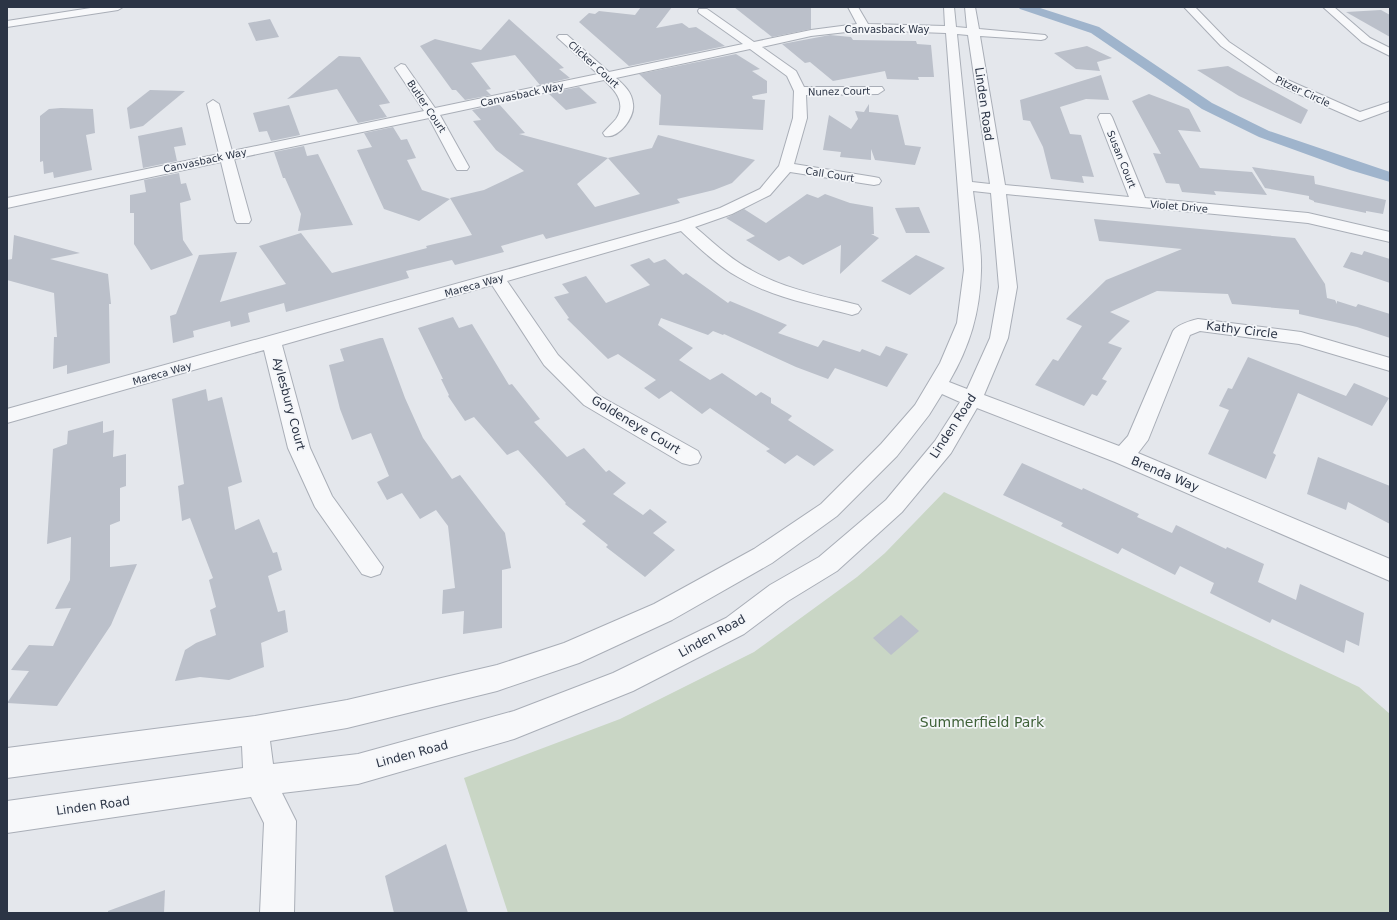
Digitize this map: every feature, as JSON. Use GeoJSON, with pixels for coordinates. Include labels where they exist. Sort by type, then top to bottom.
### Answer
{"type":"FeatureCollection","features":[{"type":"Feature","properties":{"kind":"street"},"geometry":{"type":"LineString","coordinates":[[7,24],[118,7]]}},
{"type":"Feature","properties":{"kind":"street"},"geometry":{"type":"LineString","coordinates":[[853,7],[864,27]]}},
{"type":"Feature","properties":{"kind":"street","name":"Linden Road"},"geometry":{"type":"LineString","coordinates":[[7,817],[259,781],[358,769],[514,725],[623,682],[735,626],[779,593],[828,564],[894,506],[943,447],[972,399],[999,338],[1008,287],[998,189],[986,120],[963,31],[949,7]]}},
{"type":"Feature","properties":{"kind":"street","name":"Linden Road"},"geometry":{"type":"LineString","coordinates":[[7,762],[255,730],[348,714],[497,678],[569,654],[663,612],[763,556],[829,510],[888,450],[922,410],[950,363],[966,323],[971,296],[973,270],[966,186],[963,31],[970,7]]}},
{"type":"Feature","properties":{"kind":"street","name":"Pitzer Circle"},"geometry":{"type":"LineString","coordinates":[[1189,7],[1225,44],[1278,80],[1360,117],[1390,106]]}},
{"type":"Feature","properties":{"kind":"street"},"geometry":{"type":"LineString","coordinates":[[1328,7],[1366,40],[1390,53]]}},
{"type":"Feature","properties":{"kind":"street","name":"Mareca Way"},"geometry":{"type":"LineString","coordinates":[[7,416],[497,279],[636,237],[684,225],[726,211],[765,192],[786,167],[800,118],[800,91],[792,74],[703,11]]}},
{"type":"Feature","properties":{"kind":"street","name":"Canvasback Way"},"geometry":{"type":"LineString","coordinates":[[7,203],[811,33],[864,27],[963,31],[1041,37]]}},
{"type":"Feature","properties":{"kind":"street","name":"Clicker Court"},"geometry":{"type":"LineString","coordinates":[[563,37],[622,90],[627,101],[628,108],[621,123],[610,133]]}},
{"type":"Feature","properties":{"kind":"street","name":"Butler Court"},"geometry":{"type":"LineString","coordinates":[[401,68],[441,126],[462,167]]}},
{"type":"Feature","properties":{"kind":"street","name":"Nunez Court"},"geometry":{"type":"LineString","coordinates":[[800,91],[878,90]]}},
{"type":"Feature","properties":{"kind":"street"},"geometry":{"type":"LineString","coordinates":[[213,104],[243,220]]}},
{"type":"Feature","properties":{"kind":"street","name":"Susan Court"},"geometry":{"type":"LineString","coordinates":[[1105,117],[1138,202]]}},
{"type":"Feature","properties":{"kind":"street","name":"Call Court"},"geometry":{"type":"LineString","coordinates":[[786,167],[874,181]]}},
{"type":"Feature","properties":{"kind":"street","name":"Violet Drive"},"geometry":{"type":"LineString","coordinates":[[966,186],[1308,218],[1390,236]]}},
{"type":"Feature","properties":{"kind":"street"},"geometry":{"type":"LineString","coordinates":[[684,225],[712,251],[752,278],[788,293],[852,309]]}},
{"type":"Feature","properties":{"kind":"street","name":"Goldeneye Court"},"geometry":{"type":"LineString","coordinates":[[497,279],[551,360],[592,400],[690,457]]}},
{"type":"Feature","properties":{"kind":"street","name":"Kathy Circle"},"geometry":{"type":"LineString","coordinates":[[1123,456],[1137,440],[1182,331],[1198,325],[1301,338],[1390,365]]}},
{"type":"Feature","properties":{"kind":"street","name":"Aylesbury Court"},"geometry":{"type":"LineString","coordinates":[[272,342],[299,448],[323,501],[371,567]]}},
{"type":"Feature","properties":{"kind":"street","name":"Brenda Way"},"geometry":{"type":"LineString","coordinates":[[937,385],[1123,456],[1366,559],[1390,571]]}},
{"type":"Feature","properties":{"kind":"street"},"geometry":{"type":"LineString","coordinates":[[255,730],[259,781],[280,820],[278,913]]}},
{"type":"Feature","properties":{"kind":"green space","name":"Summerfield Park"},"geometry":{"type":"Polygon","coordinates":[[[944,492],[1359,687],[1390,714],[1390,913],[508,913],[464,778],[620,719],[754,652],[857,577],[885,553],[944,492]]]}},
{"type":"Feature","properties":{"kind":"building"},"geometry":{"type":"Polygon","coordinates":[[[641,7],[672,7],[656,28],[682,23],[689,28],[696,27],[725,46],[629,66],[579,22],[589,13],[595,14],[599,11],[635,15],[641,7]]]}},
{"type":"Feature","properties":{"kind":"building"},"geometry":{"type":"Polygon","coordinates":[[[734,7],[811,7],[811,29],[772,37],[734,7]]]}},
{"type":"Feature","properties":{"kind":"building"},"geometry":{"type":"Polygon","coordinates":[[[1381,10],[1390,15],[1390,37],[1346,12],[1381,10]]]}},
{"type":"Feature","properties":{"kind":"building"},"geometry":{"type":"Polygon","coordinates":[[[270,19],[279,37],[256,41],[248,23],[270,19]]]}},
{"type":"Feature","properties":{"kind":"building"},"geometry":{"type":"Polygon","coordinates":[[[509,19],[564,68],[559,69],[570,78],[540,85],[515,55],[471,63],[491,89],[486,90],[491,95],[465,100],[456,90],[452,90],[420,46],[435,39],[481,50],[509,19]]]}},
{"type":"Feature","properties":{"kind":"building"},"geometry":{"type":"Polygon","coordinates":[[[830,35],[851,37],[853,40],[916,41],[917,44],[931,45],[934,77],[918,77],[919,80],[887,79],[885,71],[833,81],[810,62],[805,63],[782,44],[830,35]]]}},
{"type":"Feature","properties":{"kind":"building"},"geometry":{"type":"Polygon","coordinates":[[[1087,46],[1112,58],[1097,62],[1100,71],[1076,69],[1054,53],[1087,46]]]}},
{"type":"Feature","properties":{"kind":"building"},"geometry":{"type":"Polygon","coordinates":[[[736,54],[760,69],[752,71],[767,81],[767,93],[752,96],[753,99],[765,100],[763,130],[659,125],[661,95],[639,74],[736,54]]]}},
{"type":"Feature","properties":{"kind":"building"},"geometry":{"type":"Polygon","coordinates":[[[339,56],[360,57],[390,103],[379,105],[387,117],[358,123],[337,89],[287,99],[339,56]]]}},
{"type":"Feature","properties":{"kind":"building"},"geometry":{"type":"Polygon","coordinates":[[[1228,66],[1308,110],[1301,124],[1239,96],[1197,70],[1228,66]]]}},
{"type":"Feature","properties":{"kind":"building"},"geometry":{"type":"Polygon","coordinates":[[[1101,75],[1109,100],[1086,99],[1060,107],[1070,134],[1081,135],[1094,177],[1082,176],[1084,183],[1051,179],[1043,147],[1030,121],[1023,120],[1020,100],[1101,75]]]}},
{"type":"Feature","properties":{"kind":"building"},"geometry":{"type":"Polygon","coordinates":[[[579,87],[597,103],[566,110],[548,93],[579,87]]]}},
{"type":"Feature","properties":{"kind":"building"},"geometry":{"type":"Polygon","coordinates":[[[150,90],[185,91],[143,126],[130,129],[127,108],[150,90]]]}},
{"type":"Feature","properties":{"kind":"building"},"geometry":{"type":"Polygon","coordinates":[[[1149,94],[1189,109],[1201,132],[1178,130],[1200,168],[1252,172],[1267,195],[1214,191],[1216,195],[1182,192],[1179,184],[1166,183],[1153,153],[1161,154],[1132,101],[1149,94]]]}},
{"type":"Feature","properties":{"kind":"building"},"geometry":{"type":"Polygon","coordinates":[[[499,104],[525,133],[519,134],[608,158],[652,148],[658,135],[755,160],[732,183],[714,190],[677,199],[680,203],[546,239],[543,234],[501,246],[504,252],[455,265],[452,260],[406,271],[409,278],[286,312],[284,303],[248,313],[250,322],[231,327],[230,321],[193,331],[194,337],[173,343],[170,316],[176,314],[199,255],[237,252],[220,302],[286,284],[259,246],[301,233],[332,273],[427,248],[426,246],[472,235],[450,198],[484,190],[524,171],[496,150],[473,121],[481,120],[472,110],[499,104]],[[608,158],[577,184],[595,207],[640,194],[608,158]]]}},
{"type":"Feature","properties":{"kind":"building"},"geometry":{"type":"Polygon","coordinates":[[[869,104],[869,112],[898,115],[905,145],[921,147],[915,165],[875,160],[871,149],[871,160],[840,157],[841,152],[823,150],[829,115],[851,129],[858,119],[855,111],[864,112],[869,104]]]}},
{"type":"Feature","properties":{"kind":"building"},"geometry":{"type":"Polygon","coordinates":[[[289,105],[300,135],[271,141],[267,131],[259,132],[253,113],[289,105]]]}},
{"type":"Feature","properties":{"kind":"building"},"geometry":{"type":"Polygon","coordinates":[[[49,109],[93,109],[95,133],[86,135],[92,170],[54,178],[53,172],[44,174],[43,161],[40,162],[40,116],[49,109]]]}},
{"type":"Feature","properties":{"kind":"building"},"geometry":{"type":"Polygon","coordinates":[[[182,127],[186,145],[174,147],[177,161],[143,168],[138,136],[182,127]]]}},
{"type":"Feature","properties":{"kind":"building"},"geometry":{"type":"Polygon","coordinates":[[[393,127],[401,140],[407,139],[416,158],[407,160],[422,190],[450,199],[419,221],[384,209],[357,150],[372,147],[364,133],[393,127]]]}},
{"type":"Feature","properties":{"kind":"building"},"geometry":{"type":"Polygon","coordinates":[[[304,146],[307,156],[318,154],[353,225],[298,231],[301,214],[285,178],[283,178],[274,152],[304,146]]]}},
{"type":"Feature","properties":{"kind":"building"},"geometry":{"type":"Polygon","coordinates":[[[1252,167],[1314,176],[1315,184],[1386,200],[1383,214],[1366,211],[1366,213],[1314,202],[1309,199],[1309,196],[1265,188],[1252,167]]]}},
{"type":"Feature","properties":{"kind":"building"},"geometry":{"type":"Polygon","coordinates":[[[179,173],[181,184],[186,183],[191,200],[180,203],[183,240],[193,255],[151,270],[134,244],[134,213],[130,213],[130,195],[146,192],[144,180],[179,173]]]}},
{"type":"Feature","properties":{"kind":"building"},"geometry":{"type":"Polygon","coordinates":[[[807,194],[818,198],[825,194],[850,203],[873,207],[874,234],[871,234],[879,238],[840,274],[841,245],[803,265],[789,256],[779,261],[746,240],[755,236],[726,218],[744,209],[766,223],[807,194]]]}},
{"type":"Feature","properties":{"kind":"building"},"geometry":{"type":"Polygon","coordinates":[[[919,207],[930,233],[906,233],[895,208],[919,207]]]}},
{"type":"Feature","properties":{"kind":"building"},"geometry":{"type":"Polygon","coordinates":[[[1094,219],[1295,238],[1325,284],[1327,298],[1335,300],[1337,304],[1337,301],[1356,307],[1358,304],[1390,314],[1390,338],[1357,327],[1299,314],[1299,310],[1232,304],[1228,294],[1157,291],[1110,312],[1130,321],[1108,343],[1122,348],[1102,379],[1107,381],[1097,396],[1092,394],[1084,406],[1035,385],[1053,359],[1058,361],[1082,326],[1066,319],[1106,280],[1182,249],[1099,241],[1094,219]]]}},
{"type":"Feature","properties":{"kind":"building"},"geometry":{"type":"Polygon","coordinates":[[[14,235],[80,253],[50,259],[108,274],[111,304],[109,304],[110,363],[67,374],[67,365],[53,369],[54,337],[57,337],[54,293],[7,280],[7,260],[12,259],[14,235]]]}},
{"type":"Feature","properties":{"kind":"building"},"geometry":{"type":"Polygon","coordinates":[[[1364,251],[1390,259],[1390,283],[1343,267],[1351,252],[1362,255],[1364,251]]]}},
{"type":"Feature","properties":{"kind":"building"},"geometry":{"type":"Polygon","coordinates":[[[916,255],[945,268],[910,295],[881,281],[916,255]]]}},
{"type":"Feature","properties":{"kind":"building"},"geometry":{"type":"Polygon","coordinates":[[[649,258],[654,263],[665,259],[683,275],[686,273],[728,303],[730,301],[787,325],[778,333],[818,347],[823,340],[860,352],[862,349],[880,356],[886,346],[908,354],[887,387],[835,368],[828,379],[796,367],[724,334],[723,335],[713,331],[708,335],[661,318],[658,325],[693,348],[679,360],[710,380],[722,373],[756,396],[761,392],[771,398],[771,403],[792,416],[788,420],[834,450],[814,466],[797,455],[785,464],[766,451],[770,449],[710,408],[702,414],[671,391],[659,399],[644,388],[656,380],[618,354],[608,359],[567,319],[569,318],[554,297],[569,293],[562,284],[586,276],[606,303],[650,285],[630,265],[649,258]]]}},
{"type":"Feature","properties":{"kind":"building"},"geometry":{"type":"Polygon","coordinates":[[[453,317],[459,328],[472,324],[509,385],[512,384],[540,419],[534,422],[567,457],[584,448],[606,472],[609,470],[626,483],[613,494],[643,515],[650,509],[667,522],[653,533],[675,550],[645,577],[606,547],[608,545],[582,524],[586,521],[565,504],[566,503],[518,450],[507,455],[474,417],[465,421],[448,396],[449,395],[441,379],[443,379],[418,328],[453,317]]]}},
{"type":"Feature","properties":{"kind":"building"},"geometry":{"type":"Polygon","coordinates":[[[383,338],[405,398],[423,438],[452,479],[460,475],[505,533],[511,568],[502,570],[502,628],[463,634],[464,611],[442,614],[443,590],[455,588],[448,526],[436,510],[420,519],[402,493],[387,500],[377,482],[389,476],[371,433],[352,440],[340,409],[329,365],[344,361],[340,349],[383,338]]]}},
{"type":"Feature","properties":{"kind":"building"},"geometry":{"type":"Polygon","coordinates":[[[1248,357],[1346,396],[1354,383],[1389,398],[1372,426],[1298,393],[1273,453],[1276,455],[1266,479],[1208,454],[1229,410],[1219,406],[1228,388],[1232,389],[1248,357]]]}},
{"type":"Feature","properties":{"kind":"building"},"geometry":{"type":"Polygon","coordinates":[[[206,389],[208,401],[222,397],[242,482],[228,487],[235,530],[259,519],[273,553],[277,552],[282,570],[268,576],[278,612],[285,610],[288,632],[261,643],[264,667],[229,680],[200,677],[175,681],[185,650],[196,643],[216,635],[210,610],[216,607],[209,580],[213,578],[190,518],[182,521],[178,486],[184,484],[172,399],[206,389]]]}},
{"type":"Feature","properties":{"kind":"building"},"geometry":{"type":"Polygon","coordinates":[[[103,421],[103,433],[114,430],[113,457],[126,454],[126,486],[120,488],[120,521],[110,525],[110,567],[137,564],[111,625],[57,706],[7,703],[29,671],[11,670],[29,645],[53,646],[71,608],[55,609],[70,580],[71,537],[47,544],[53,449],[67,444],[68,431],[103,421]]]}},
{"type":"Feature","properties":{"kind":"building"},"geometry":{"type":"Polygon","coordinates":[[[1318,457],[1390,486],[1390,524],[1348,502],[1346,510],[1307,494],[1318,457]]]}},
{"type":"Feature","properties":{"kind":"building"},"geometry":{"type":"Polygon","coordinates":[[[1022,463],[1082,490],[1083,488],[1139,514],[1137,517],[1172,533],[1176,525],[1226,549],[1227,547],[1264,564],[1258,582],[1296,600],[1300,584],[1364,613],[1359,646],[1346,640],[1344,653],[1272,619],[1270,623],[1210,593],[1214,583],[1180,566],[1175,575],[1122,548],[1118,554],[1061,526],[1063,523],[1003,495],[1022,463]]]}},
{"type":"Feature","properties":{"kind":"building"},"geometry":{"type":"Polygon","coordinates":[[[901,615],[919,631],[891,655],[873,638],[901,615]]]}},
{"type":"Feature","properties":{"kind":"building"},"geometry":{"type":"Polygon","coordinates":[[[446,844],[468,913],[394,913],[385,876],[446,844]]]}},
{"type":"Feature","properties":{"kind":"building"},"geometry":{"type":"Polygon","coordinates":[[[165,890],[164,913],[108,913],[108,911],[165,890]]]}},
{"type":"Feature","properties":{"kind":"waterway"},"geometry":{"type":"LineString","coordinates":[[1024,7],[1059,17],[1095,30],[1207,106],[1264,134],[1356,167],[1390,177]]}}]}
